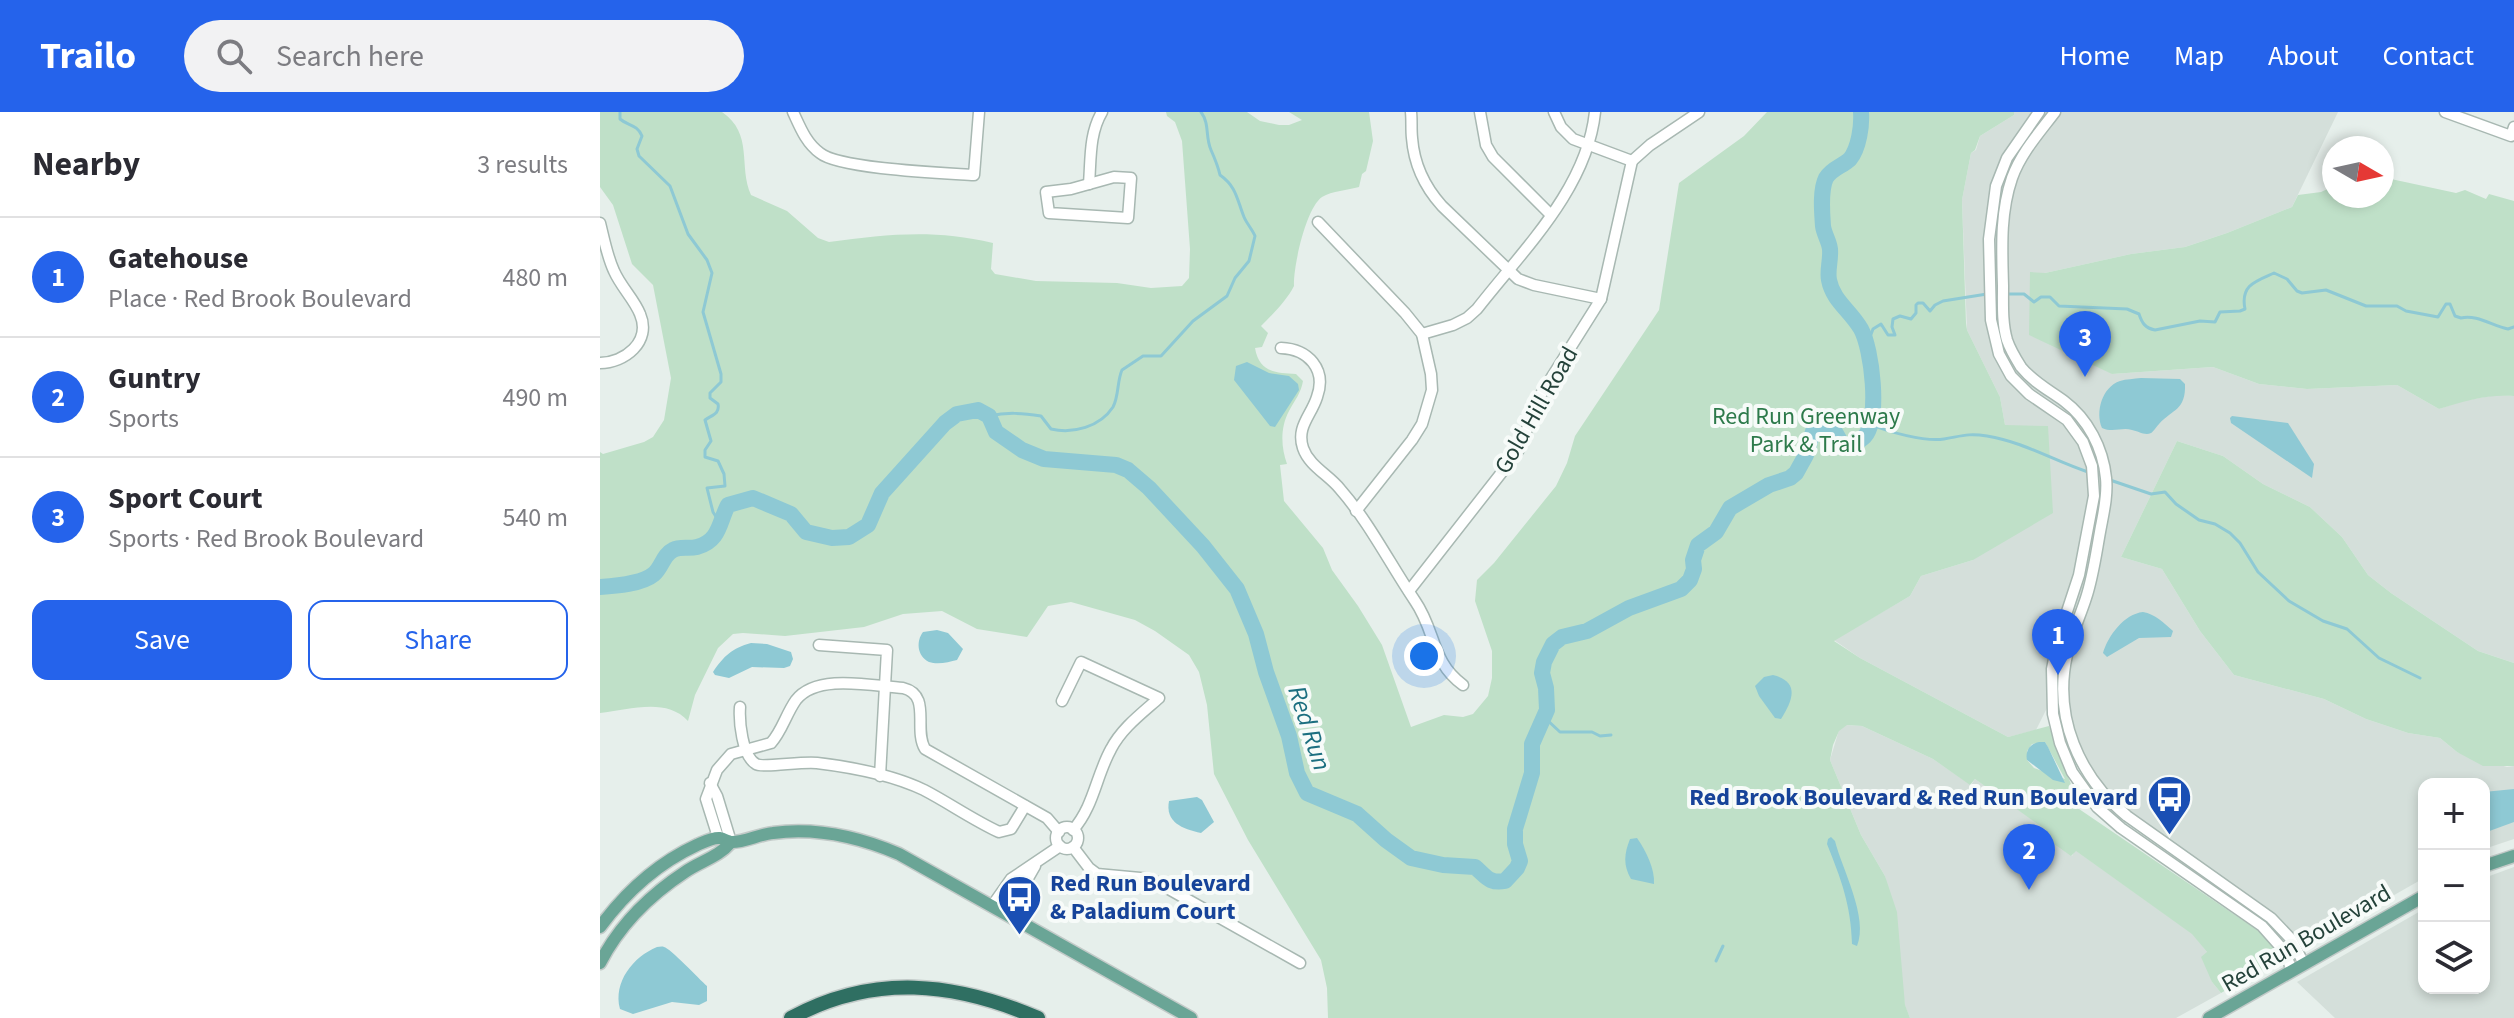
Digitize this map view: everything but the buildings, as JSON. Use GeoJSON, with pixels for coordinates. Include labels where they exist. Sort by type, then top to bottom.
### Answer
{"type":"FeatureCollection","features":[{"type":"Feature","properties":{"kind":"highway"},"geometry":{"type":"LineString","coordinates":[[791,1018],[848,996],[883,989],[915,988],[978,995],[1038,1018]]}},
{"type":"Feature","properties":{"kind":"main road"},"geometry":{"type":"LineString","coordinates":[[600,927],[628,894],[653,873],[682,853],[718,837],[731,842],[787,831],[821,832],[857,839],[899,854],[1191,1018]]}},
{"type":"Feature","properties":{"kind":"main road"},"geometry":{"type":"LineString","coordinates":[[601,964],[625,925],[652,897],[683,873],[722,853],[731,842]]}},
{"type":"Feature","properties":{"kind":"main road"},"geometry":{"type":"LineString","coordinates":[[2490,864],[2514,856]]}},
{"type":"Feature","properties":{"kind":"main road","name":"Red Run Boulevard"},"geometry":{"type":"LineString","coordinates":[[2209,1018],[2418,899]]}},
{"type":"Feature","properties":{"kind":"street"},"geometry":{"type":"LineString","coordinates":[[793,112],[802,133],[823,156],[850,164],[974,175],[979,112]]}},
{"type":"Feature","properties":{"kind":"street"},"geometry":{"type":"LineString","coordinates":[[1089,184],[1091,139],[1102,112]]}},
{"type":"Feature","properties":{"kind":"street"},"geometry":{"type":"LineString","coordinates":[[1411,112],[1414,155],[1425,185],[1442,206],[1525,283],[1601,299]]}},
{"type":"Feature","properties":{"kind":"street"},"geometry":{"type":"LineString","coordinates":[[1480,112],[1486,145],[1493,157],[1551,215]]}},
{"type":"Feature","properties":{"kind":"street"},"geometry":{"type":"LineString","coordinates":[[1554,112],[1573,139],[1632,161],[1699,112]]}},
{"type":"Feature","properties":{"kind":"street"},"geometry":{"type":"LineString","coordinates":[[1422,334],[1467,318],[1477,309],[1551,215],[1570,184],[1588,144],[1595,112]]}},
{"type":"Feature","properties":{"kind":"street"},"geometry":{"type":"LineString","coordinates":[[2039,112],[2007,158],[1996,186],[1990,220],[1991,320],[1999,354],[2011,376],[2029,394],[2067,420],[2087,451],[2094,481],[2094,496],[2077,584],[2058,639],[2052,669],[2053,714],[2066,758],[2079,784],[2108,817],[2262,926],[2285,952],[2292,971]]}},
{"type":"Feature","properties":{"kind":"street"},"geometry":{"type":"LineString","coordinates":[[2055,112],[2027,149],[2009,189],[2003,221],[2003,319],[2007,341],[2022,368],[2077,413],[2089,429],[2101,453],[2107,481],[2091,578],[2064,671],[2065,714],[2078,754],[2090,776],[2116,807],[2271,918],[2291,939],[2304,964]]}},
{"type":"Feature","properties":{"kind":"street"},"geometry":{"type":"LineString","coordinates":[[2445,112],[2511,136],[2514,127]]}},
{"type":"Feature","properties":{"kind":"street","name":"Gold Hill Road"},"geometry":{"type":"LineString","coordinates":[[1409,591],[1520,448],[1538,399],[1601,299],[1632,161]]}},
{"type":"Feature","properties":{"kind":"street"},"geometry":{"type":"LineString","coordinates":[[1114,177],[1131,178],[1128,218],[1049,213],[1046,192],[1089,184],[1114,177]]}},
{"type":"Feature","properties":{"kind":"street"},"geometry":{"type":"LineString","coordinates":[[1318,222],[1422,334],[1431,374],[1432,390],[1422,424],[1356,511]]}},
{"type":"Feature","properties":{"kind":"street"},"geometry":{"type":"LineString","coordinates":[[600,223],[615,273],[639,312],[642,326],[632,353],[617,362],[600,363]]}},
{"type":"Feature","properties":{"kind":"street"},"geometry":{"type":"LineString","coordinates":[[1281,348],[1308,356],[1318,370],[1319,393],[1301,427],[1306,455],[1341,489],[1425,617],[1445,669],[1463,685]]}},
{"type":"Feature","properties":{"kind":"street"},"geometry":{"type":"LineString","coordinates":[[819,645],[887,650],[880,776]]}},
{"type":"Feature","properties":{"kind":"street"},"geometry":{"type":"LineString","coordinates":[[1062,701],[1081,662],[1159,698],[1121,733],[1106,759],[1088,808],[1073,830]]}},
{"type":"Feature","properties":{"kind":"street"},"geometry":{"type":"LineString","coordinates":[[718,837],[706,799],[710,783],[726,758],[771,743],[798,698],[812,687],[828,684],[908,689],[917,695],[921,707],[920,738],[930,753],[1051,821],[1059,832]]}},
{"type":"Feature","properties":{"kind":"street"},"geometry":{"type":"LineString","coordinates":[[740,707],[740,725],[753,763],[762,766],[806,762],[852,768],[919,788],[999,832],[1011,829],[1025,806]]}},
{"type":"Feature","properties":{"kind":"street"},"geometry":{"type":"LineString","coordinates":[[710,783],[731,842]]}},
{"type":"Feature","properties":{"kind":"street"},"geometry":{"type":"LineString","coordinates":[[1066,828],[1073,830],[1078,838],[1073,847],[1066,849],[1060,846],[1057,839],[1059,832],[1066,828]]}},
{"type":"Feature","properties":{"kind":"street"},"geometry":{"type":"LineString","coordinates":[[992,906],[1011,879],[1060,846]]}},
{"type":"Feature","properties":{"kind":"street"},"geometry":{"type":"LineString","coordinates":[[1073,847],[1097,874],[1151,879],[1300,963]]}},
{"type":"Feature","properties":{"kind":"street"},"geometry":{"type":"LineString","coordinates":[[1007,915],[1036,864]]}},
{"type":"Feature","properties":{"kind":"shaded area"},"geometry":{"type":"Polygon","coordinates":[[[2014,112],[2338,112],[2326,136],[2322,136],[2322,145],[2292,207],[2185,247],[2131,254],[2045,273],[2030,273],[2112,374],[2213,367],[2259,384],[2307,389],[2397,385],[2439,409],[2496,395],[2514,396],[2514,663],[2478,651],[2391,593],[2368,575],[2342,537],[2310,507],[2263,484],[2223,456],[2177,441],[2121,557],[2162,569],[2200,631],[2234,675],[2324,699],[2366,719],[2408,733],[2440,738],[2457,752],[2507,767],[2514,766],[2514,839],[2490,847],[2490,778],[2418,778],[2418,881],[2291,954],[2267,922],[2112,812],[2085,781],[2066,741],[2060,714],[2049,704],[2036,730],[2008,737],[1860,658],[1834,640],[1910,596],[1921,576],[1973,560],[2005,425],[2000,397],[1967,330],[1962,200],[1971,153],[1976,150],[1980,136],[2014,115],[2014,112]]]}},
{"type":"Feature","properties":{"kind":"shaded area"},"geometry":{"type":"Polygon","coordinates":[[[1846,725],[1862,726],[1933,759],[1971,785],[1975,779],[2047,830],[2043,835],[2072,856],[2075,850],[2193,934],[2207,952],[2212,982],[2221,993],[2176,1018],[1910,1018],[1905,1006],[1885,876],[1861,835],[1830,760],[1839,730],[1846,725]]]}},
{"type":"Feature","properties":{"kind":"shaded area"},"geometry":{"type":"Polygon","coordinates":[[[2514,867],[2514,1018],[2335,1018],[2297,982],[2418,912],[2418,994],[2490,994],[2490,876],[2514,867]]]}},
{"type":"Feature","properties":{"kind":"green space","name":"Red Run Greenway Park & Trail"},"geometry":{"type":"Polygon","coordinates":[[[600,112],[722,112],[732,121],[742,140],[751,195],[787,211],[818,238],[829,242],[891,235],[951,236],[993,243],[991,269],[995,274],[1036,281],[1117,283],[1151,288],[1182,286],[1189,278],[1190,249],[1182,141],[1175,122],[1166,112],[1247,112],[1260,121],[1289,125],[1302,120],[1289,112],[1369,112],[1373,141],[1359,187],[1326,195],[1316,203],[1302,238],[1294,286],[1284,302],[1261,326],[1268,333],[1262,347],[1255,348],[1264,367],[1275,372],[1296,374],[1303,381],[1286,417],[1283,431],[1287,464],[1280,465],[1284,501],[1323,548],[1332,570],[1382,645],[1411,727],[1444,715],[1463,717],[1473,714],[1488,696],[1492,651],[1475,601],[1477,580],[1556,486],[1575,436],[1659,310],[1679,183],[1744,136],[1767,112],[2014,112],[2014,115],[1980,136],[1971,153],[1962,200],[1966,323],[2000,397],[2005,425],[2048,426],[2053,513],[1973,560],[1921,576],[1910,596],[1834,641],[2008,737],[2049,726],[2072,787],[2069,792],[2055,789],[2054,792],[2263,934],[2280,960],[2221,993],[2212,982],[2201,957],[2207,952],[2192,934],[2076,851],[2071,856],[2043,836],[2046,830],[1975,779],[1970,785],[1933,759],[1862,726],[1847,725],[1839,731],[1830,760],[1861,835],[1885,876],[1897,912],[1905,1005],[1910,1018],[1328,1018],[1327,988],[1321,960],[1248,840],[1214,774],[1207,705],[1199,672],[1189,655],[1135,620],[1071,602],[1048,606],[1027,637],[977,629],[942,611],[903,614],[864,627],[785,636],[733,634],[718,648],[695,695],[688,721],[669,709],[658,707],[600,713],[600,452],[603,454],[653,437],[664,420],[671,378],[653,285],[632,264],[613,205],[600,187],[600,112]],[[2045,742],[2032,744],[2027,751],[2027,760],[2034,768],[2065,779],[2045,742]]]}},
{"type":"Feature","properties":{"kind":"green space"},"geometry":{"type":"Polygon","coordinates":[[[2394,180],[2456,193],[2465,190],[2486,199],[2489,194],[2514,201],[2514,396],[2485,397],[2439,409],[2397,385],[2307,389],[2259,384],[2213,367],[2112,374],[2029,335],[2030,272],[2045,273],[2131,254],[2185,247],[2292,207],[2298,195],[2321,192],[2322,208],[2394,208],[2394,180]]]}},
{"type":"Feature","properties":{"kind":"green space"},"geometry":{"type":"Polygon","coordinates":[[[2177,441],[2223,456],[2263,484],[2310,507],[2342,537],[2368,575],[2391,593],[2478,651],[2514,663],[2514,766],[2483,766],[2457,752],[2440,738],[2408,733],[2366,719],[2324,699],[2234,675],[2200,631],[2162,569],[2121,557],[2177,441]]]}},
{"type":"Feature","properties":{"kind":"water"},"geometry":{"type":"Polygon","coordinates":[[[1247,362],[1269,373],[1289,376],[1298,384],[1299,390],[1275,427],[1270,426],[1234,380],[1236,366],[1247,362]]]}},
{"type":"Feature","properties":{"kind":"water"},"geometry":{"type":"Polygon","coordinates":[[[2180,379],[2185,384],[2181,404],[2149,434],[2102,428],[2099,415],[2105,394],[2120,381],[2180,379]]]}},
{"type":"Feature","properties":{"kind":"water"},"geometry":{"type":"Polygon","coordinates":[[[2232,416],[2288,423],[2314,464],[2312,478],[2231,423],[2232,416]]]}},
{"type":"Feature","properties":{"kind":"water"},"geometry":{"type":"Polygon","coordinates":[[[2143,612],[2170,628],[2173,631],[2171,637],[2139,638],[2107,657],[2103,653],[2118,627],[2129,617],[2143,612]]]}},
{"type":"Feature","properties":{"kind":"water"},"geometry":{"type":"Polygon","coordinates":[[[937,630],[948,633],[963,649],[957,660],[932,663],[922,656],[919,644],[923,632],[937,630]]]}},
{"type":"Feature","properties":{"kind":"water"},"geometry":{"type":"Polygon","coordinates":[[[751,643],[767,644],[791,652],[793,659],[790,666],[752,667],[729,678],[715,675],[713,672],[729,653],[751,643]]]}},
{"type":"Feature","properties":{"kind":"water"},"geometry":{"type":"Polygon","coordinates":[[[1773,675],[1787,682],[1792,692],[1781,719],[1775,718],[1755,686],[1764,677],[1773,675]]]}},
{"type":"Feature","properties":{"kind":"water"},"geometry":{"type":"Polygon","coordinates":[[[2045,742],[2065,783],[2053,780],[2027,760],[2029,748],[2045,742]]]}},
{"type":"Feature","properties":{"kind":"water"},"geometry":{"type":"Polygon","coordinates":[[[2514,789],[2514,822],[2490,831],[2490,791],[2514,789]]]}},
{"type":"Feature","properties":{"kind":"water"},"geometry":{"type":"Polygon","coordinates":[[[1197,797],[1202,800],[1214,822],[1201,833],[1176,823],[1168,808],[1169,801],[1197,797]]]}},
{"type":"Feature","properties":{"kind":"water"},"geometry":{"type":"Polygon","coordinates":[[[1831,837],[1857,908],[1860,935],[1857,946],[1852,944],[1844,892],[1827,844],[1831,837]]]}},
{"type":"Feature","properties":{"kind":"water"},"geometry":{"type":"Polygon","coordinates":[[[1637,838],[1649,860],[1654,884],[1631,879],[1628,874],[1626,850],[1630,839],[1637,838]]]}},
{"type":"Feature","properties":{"kind":"water"},"geometry":{"type":"Polygon","coordinates":[[[657,947],[667,949],[707,986],[707,1001],[699,1005],[672,1002],[633,1014],[620,1009],[622,980],[640,957],[657,947]]]}},
{"type":"Feature","properties":{"kind":"waterway"},"geometry":{"type":"LineString","coordinates":[[620,112],[620,119],[640,132],[639,156],[670,186],[688,234],[707,260],[712,273],[703,312],[721,382],[710,393],[710,398],[718,404],[718,410],[705,420],[711,441],[705,450],[705,457],[718,461],[724,474],[725,486],[707,488],[713,512],[722,526]]}},
{"type":"Feature","properties":{"kind":"waterway"},"geometry":{"type":"LineString","coordinates":[[989,416],[1015,413],[1041,416],[1051,429],[1059,430],[1077,430],[1101,420],[1113,407],[1122,370],[1143,356],[1161,356],[1193,321],[1227,296],[1235,278],[1249,261],[1255,236],[1233,189],[1220,175],[1201,112]]}},
{"type":"Feature","properties":{"kind":"waterway","name":"Red Run"},"geometry":{"type":"LineString","coordinates":[[600,587],[628,584],[649,577],[673,550],[697,547],[715,536],[728,505],[753,498],[791,514],[806,532],[832,538],[849,537],[868,525],[882,493],[945,423],[957,414],[978,410],[989,416],[996,432],[1022,450],[1044,459],[1116,465],[1128,470],[1203,546],[1237,589],[1256,634],[1289,736],[1297,773],[1307,793],[1357,814],[1411,858],[1443,865],[1475,867],[1491,880],[1505,881],[1520,861],[1515,829],[1532,773],[1532,744],[1547,710],[1542,673],[1553,644],[1562,637],[1587,631],[1629,608],[1681,589],[1690,580],[1698,545],[1716,532],[1730,508],[1796,473],[1806,455],[1814,428],[1820,425],[1835,432],[1843,446],[1850,447],[1865,436],[1870,427],[1873,383],[1868,352],[1861,329],[1831,287],[1830,249],[1822,208],[1826,178],[1850,159],[1856,149],[1861,112]]}},
{"type":"Feature","properties":{"kind":"waterway"},"geometry":{"type":"LineString","coordinates":[[2007,294],[2024,294],[2034,302],[2041,297],[2050,297],[2059,306],[2127,309],[2139,314],[2144,325],[2155,330],[2200,321],[2215,322],[2220,312],[2245,309],[2247,289],[2274,273],[2287,279],[2302,293],[2326,290],[2366,306],[2397,306],[2406,311],[2438,317],[2446,304],[2450,304],[2455,316],[2479,319],[2508,329],[2514,327]]}},
{"type":"Feature","properties":{"kind":"waterway"},"geometry":{"type":"LineString","coordinates":[[1864,338],[1870,337],[1873,329],[1881,324],[1888,335],[1895,335],[1893,319],[1900,316],[1911,319],[1918,303],[1923,303],[1930,311],[1943,301],[1987,294]]}},
{"type":"Feature","properties":{"kind":"waterway"},"geometry":{"type":"LineString","coordinates":[[1870,424],[1927,439],[1965,435],[2001,439],[2088,472]]}},
{"type":"Feature","properties":{"kind":"waterway"},"geometry":{"type":"LineString","coordinates":[[2110,480],[2151,494],[2165,492],[2199,520],[2215,524],[2230,533],[2258,572],[2289,601],[2323,621],[2347,629],[2379,658],[2420,678]]}},
{"type":"Feature","properties":{"kind":"waterway"},"geometry":{"type":"LineString","coordinates":[[1545,718],[1560,732],[1611,735]]}},
{"type":"Feature","properties":{"kind":"waterway"},"geometry":{"type":"LineString","coordinates":[[1716,961],[1723,946]]}},
{"type":"Feature","properties":{"kind":"place","name":"Sport Court"},"geometry":{"type":"Point","coordinates":[2085,377]}},
{"type":"Feature","properties":{"kind":"place","name":"Gatehouse"},"geometry":{"type":"Point","coordinates":[2058,675]}},
{"type":"Feature","properties":{"kind":"place","name":"Red Brook Boulevard & Red Run Boulevard"},"geometry":{"type":"Point","coordinates":[2169,836]}},
{"type":"Feature","properties":{"kind":"place","name":"Guntry"},"geometry":{"type":"Point","coordinates":[2029,890]}},
{"type":"Feature","properties":{"kind":"place","name":"Red Run Boulevard & Paladium Court"},"geometry":{"type":"Point","coordinates":[1019,936]}}]}
